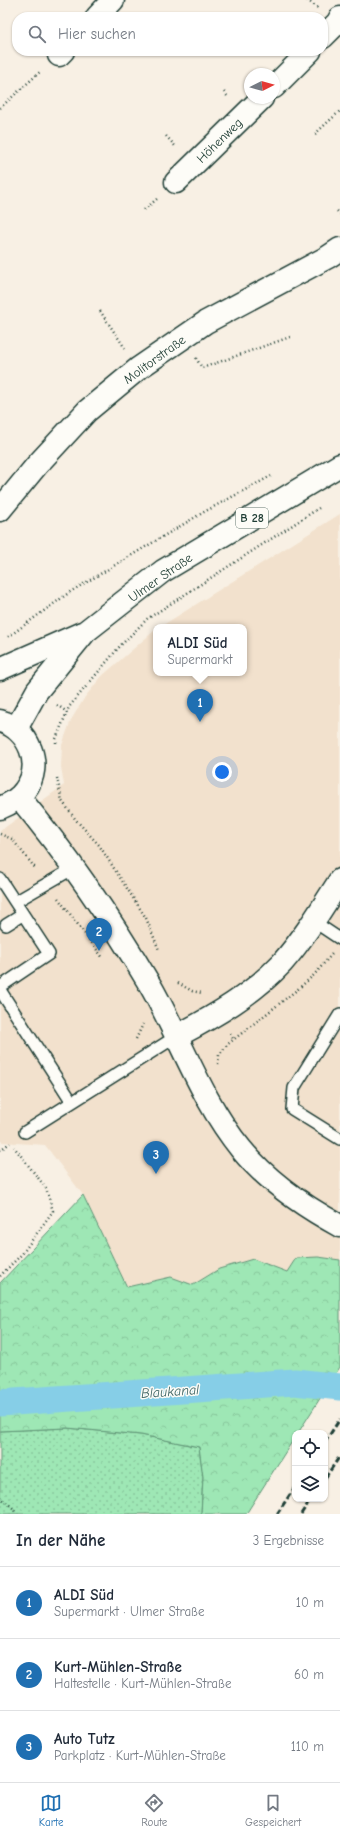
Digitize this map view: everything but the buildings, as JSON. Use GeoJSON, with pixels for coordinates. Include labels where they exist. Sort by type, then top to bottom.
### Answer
{"type":"FeatureCollection","features":[{"type":"Feature","properties":{"kind":"street"},"geometry":{"type":"LineString","coordinates":[[102,12],[114,0]]}},
{"type":"Feature","properties":{"kind":"street"},"geometry":{"type":"LineString","coordinates":[[328,32],[339,20]]}},
{"type":"Feature","properties":{"kind":"street"},"geometry":{"type":"LineString","coordinates":[[280,80],[305,56]]}},
{"type":"Feature","properties":{"kind":"street","name":"Höhenweg"},"geometry":{"type":"LineString","coordinates":[[176,182],[256,104]]}},
{"type":"Feature","properties":{"kind":"street","name":"Molitorstraße"},"geometry":{"type":"LineString","coordinates":[[0,510],[37,465],[86,411],[139,368],[206,322],[328,257],[340,249]]}},
{"type":"Feature","properties":{"kind":"street","name":"Ulmer Straße"},"geometry":{"type":"LineString","coordinates":[[8,725],[85,632],[163,571],[340,465]]}},
{"type":"Feature","properties":{"kind":"street","name":"B 28"},"geometry":{"type":"LineString","coordinates":[[0,669],[85,632]]}},
{"type":"Feature","properties":{"kind":"street"},"geometry":{"type":"LineString","coordinates":[[0,808],[19,797],[30,781],[34,762],[28,744],[8,725]]}},
{"type":"Feature","properties":{"kind":"street"},"geometry":{"type":"LineString","coordinates":[[19,797],[94,896],[150,986],[201,1085],[241,1148],[265,1175],[288,1194],[318,1214],[340,1226]]}},
{"type":"Feature","properties":{"kind":"street"},"geometry":{"type":"LineString","coordinates":[[177,1036],[202,1023],[254,989],[282,962],[313,921],[340,880]]}},
{"type":"Feature","properties":{"kind":"lane"},"geometry":{"type":"LineString","coordinates":[[15,902],[74,868]]}},
{"type":"Feature","properties":{"kind":"lane"},"geometry":{"type":"LineString","coordinates":[[1,884],[15,902],[22,915],[49,954],[0,988],[72,1102]]}},
{"type":"Feature","properties":{"kind":"lane"},"geometry":{"type":"LineString","coordinates":[[6,925],[22,915]]}},
{"type":"Feature","properties":{"kind":"lane"},"geometry":{"type":"LineString","coordinates":[[313,921],[338,943]]}},
{"type":"Feature","properties":{"kind":"lane"},"geometry":{"type":"LineString","coordinates":[[340,1014],[294,1088],[292,1109],[340,1139]]}},
{"type":"Feature","properties":{"kind":"lane"},"geometry":{"type":"LineString","coordinates":[[25,1132],[177,1036]]}},
{"type":"Feature","properties":{"kind":"path"},"geometry":{"type":"LineString","coordinates":[[0,108],[58,56]]}},
{"type":"Feature","properties":{"kind":"path"},"geometry":{"type":"LineString","coordinates":[[315,134],[340,111]]}},
{"type":"Feature","properties":{"kind":"path"},"geometry":{"type":"LineString","coordinates":[[337,211],[340,214]]}},
{"type":"Feature","properties":{"kind":"path"},"geometry":{"type":"LineString","coordinates":[[100,310],[139,368]]}},
{"type":"Feature","properties":{"kind":"path"},"geometry":{"type":"LineString","coordinates":[[184,337],[202,368],[290,337]]}},
{"type":"Feature","properties":{"kind":"path"},"geometry":{"type":"LineString","coordinates":[[4,640],[70,592],[204,512],[272,475]]}},
{"type":"Feature","properties":{"kind":"path"},"geometry":{"type":"LineString","coordinates":[[67,712],[69,707],[120,646],[147,619],[320,507]]}},
{"type":"Feature","properties":{"kind":"path"},"geometry":{"type":"LineString","coordinates":[[62,801],[76,820],[99,845],[146,918],[161,954]]}},
{"type":"Feature","properties":{"kind":"path"},"geometry":{"type":"LineString","coordinates":[[0,834],[12,840],[47,883],[106,961]]}},
{"type":"Feature","properties":{"kind":"path"},"geometry":{"type":"LineString","coordinates":[[218,1070],[219,1055],[228,1044],[273,1010],[314,975],[338,943]]}},
{"type":"Feature","properties":{"kind":"path"},"geometry":{"type":"LineString","coordinates":[[176,982],[192,991],[206,993]]}},
{"type":"Feature","properties":{"kind":"path"},"geometry":{"type":"LineString","coordinates":[[137,1061],[128,1047],[136,1038],[143,1023],[142,1016]]}},
{"type":"Feature","properties":{"kind":"path"},"geometry":{"type":"LineString","coordinates":[[0,1150],[25,1132]]}},
{"type":"Feature","properties":{"kind":"path"},"geometry":{"type":"LineString","coordinates":[[0,1276],[22,1254],[53,1211],[46,1188],[10,1143]]}},
{"type":"Feature","properties":{"kind":"path"},"geometry":{"type":"LineString","coordinates":[[0,1497],[13,1508],[16,1514]]}},
{"type":"Feature","properties":{"kind":"shaded area"},"geometry":{"type":"Polygon","coordinates":[[[340,514],[340,1260],[318,1257],[287,1272],[253,1259],[219,1269],[193,1285],[171,1277],[127,1287],[83,1195],[45,1145],[2,1142],[0,1140],[0,831],[64,785],[61,767],[62,745],[71,720],[85,697],[102,676],[153,632],[153,676],[247,676],[247,624],[165,624],[340,514]]]}},
{"type":"Feature","properties":{"kind":"green space"},"geometry":{"type":"Polygon","coordinates":[[[83,1195],[127,1287],[171,1277],[193,1285],[219,1269],[253,1259],[287,1272],[296,1258],[318,1257],[340,1260],[340,1367],[300,1430],[292,1430],[292,1442],[246,1514],[201,1514],[203,1477],[199,1447],[141,1435],[67,1428],[0,1431],[0,1283],[83,1195]]]}},
{"type":"Feature","properties":{"kind":"green space"},"geometry":{"type":"Polygon","coordinates":[[[67,1428],[141,1435],[199,1447],[203,1477],[201,1514],[0,1514],[0,1431],[67,1428]]]}},
{"type":"Feature","properties":{"kind":"waterway","name":"Blaukanal"},"geometry":{"type":"LineString","coordinates":[[0,1403],[295,1382],[340,1387]]}},
{"type":"Feature","properties":{"kind":"railway"},"geometry":{"type":"LineString","coordinates":[[328,1437],[340,1419]]}},
{"type":"Feature","properties":{"kind":"railway"},"geometry":{"type":"LineString","coordinates":[[328,1474],[340,1456]]}},
{"type":"Feature","properties":{"kind":"railway"},"geometry":{"type":"LineString","coordinates":[[277,1514],[292,1492]]}},
{"type":"Feature","properties":{"kind":"railway"},"geometry":{"type":"LineString","coordinates":[[301,1514],[309,1502]]}},
{"type":"Feature","properties":{"kind":"place","name":"ALDI Süd"},"geometry":{"type":"Point","coordinates":[200,722]}},
{"type":"Feature","properties":{"kind":"place","name":"Kurt-Mühlen-Straße"},"geometry":{"type":"Point","coordinates":[99,951]}},
{"type":"Feature","properties":{"kind":"place","name":"Auto Tutz"},"geometry":{"type":"Point","coordinates":[156,1174]}}]}
